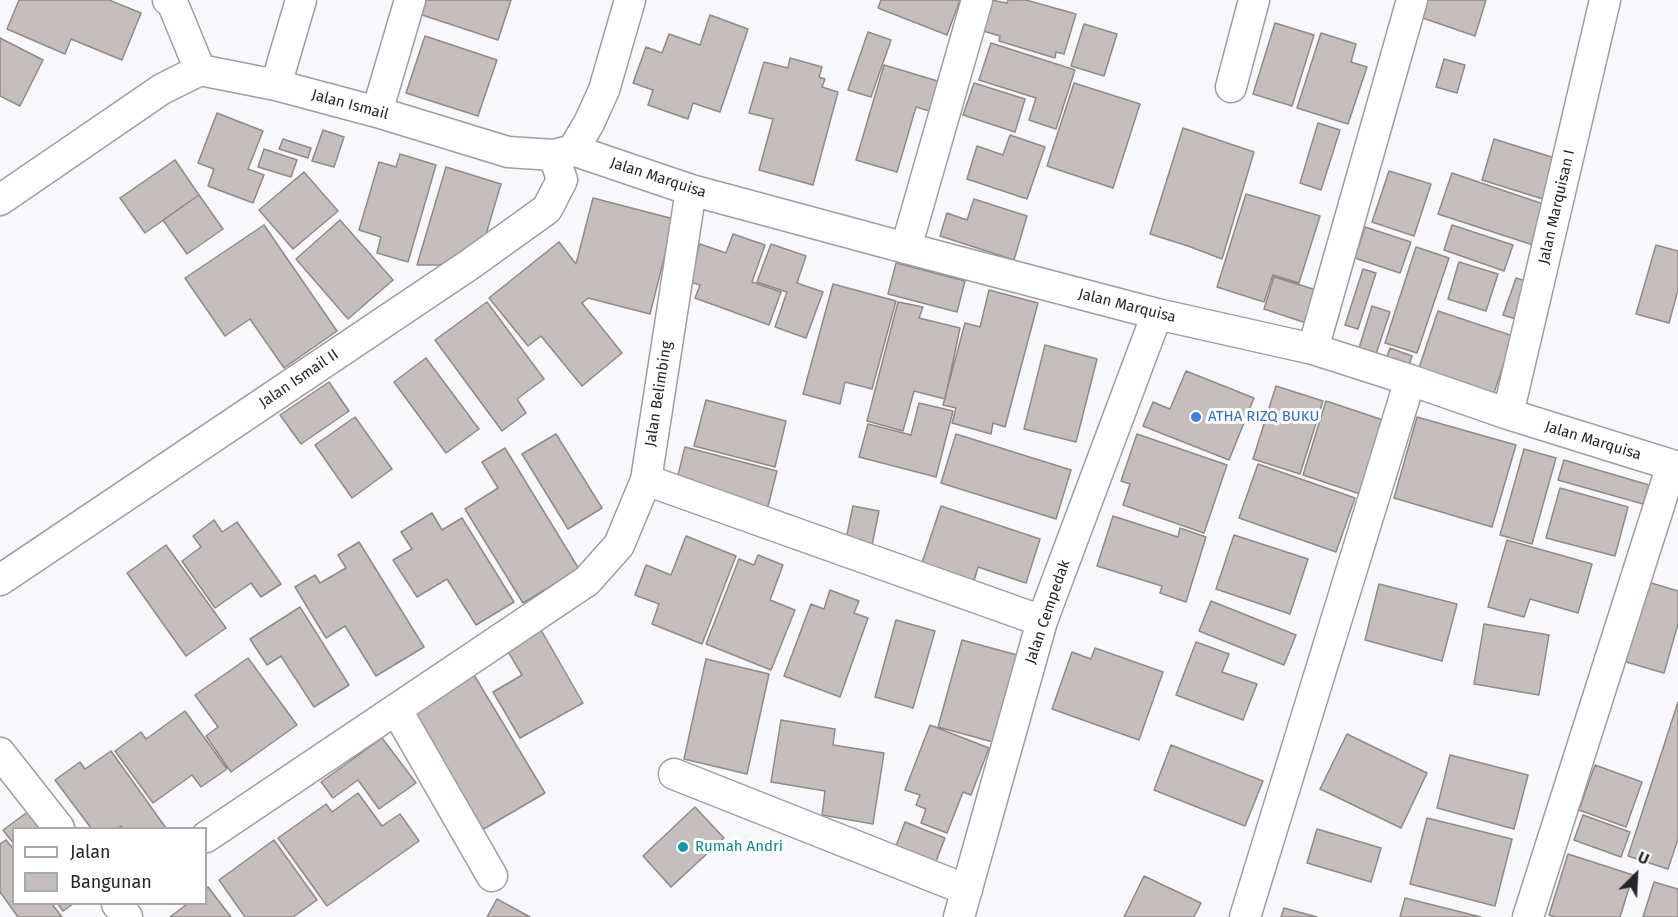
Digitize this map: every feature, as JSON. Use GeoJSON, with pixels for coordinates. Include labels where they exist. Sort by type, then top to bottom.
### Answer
{"type":"FeatureCollection","features":[{"type":"Feature","properties":{"kind":"street"},"geometry":{"type":"LineString","coordinates":[[0,200],[162,89],[200,70],[172,2],[168,0]]}},
{"type":"Feature","properties":{"kind":"street"},"geometry":{"type":"LineString","coordinates":[[276,85],[301,0]]}},
{"type":"Feature","properties":{"kind":"street"},"geometry":{"type":"LineString","coordinates":[[378,112],[410,0]]}},
{"type":"Feature","properties":{"kind":"street"},"geometry":{"type":"LineString","coordinates":[[564,152],[589,123],[604,90],[630,0]]}},
{"type":"Feature","properties":{"kind":"street"},"geometry":{"type":"LineString","coordinates":[[906,248],[977,0]]}},
{"type":"Feature","properties":{"kind":"street"},"geometry":{"type":"LineString","coordinates":[[1231,87],[1254,0]]}},
{"type":"Feature","properties":{"kind":"street"},"geometry":{"type":"LineString","coordinates":[[1313,349],[1412,0]]}},
{"type":"Feature","properties":{"kind":"street","name":"Jalan Marquisan I"},"geometry":{"type":"LineString","coordinates":[[1508,414],[1605,0]]}},
{"type":"Feature","properties":{"kind":"street","name":"Jalan Ismail"},"geometry":{"type":"LineString","coordinates":[[200,70],[276,85],[378,112],[508,152],[564,152]]}},
{"type":"Feature","properties":{"kind":"street","name":"Jalan Marquisa"},"geometry":{"type":"LineString","coordinates":[[564,152],[691,190],[906,248],[1157,314],[1313,349],[1508,414],[1675,466]]}},
{"type":"Feature","properties":{"kind":"street","name":"Jalan Ismail II"},"geometry":{"type":"LineString","coordinates":[[0,580],[469,266],[547,209],[562,180],[564,152]]}},
{"type":"Feature","properties":{"kind":"street","name":"Jalan Belimbing"},"geometry":{"type":"LineString","coordinates":[[207,836],[587,581],[619,545],[646,480],[691,190]]}},
{"type":"Feature","properties":{"kind":"street","name":"Jalan Cempedak"},"geometry":{"type":"LineString","coordinates":[[963,904],[1042,621],[1157,314]]}},
{"type":"Feature","properties":{"kind":"street"},"geometry":{"type":"LineString","coordinates":[[1245,917],[1410,380]]}},
{"type":"Feature","properties":{"kind":"street"},"geometry":{"type":"LineString","coordinates":[[1528,917],[1675,466]]}},
{"type":"Feature","properties":{"kind":"street"},"geometry":{"type":"LineString","coordinates":[[646,480],[1042,621]]}},
{"type":"Feature","properties":{"kind":"street"},"geometry":{"type":"LineString","coordinates":[[396,709],[492,876]]}},
{"type":"Feature","properties":{"kind":"street"},"geometry":{"type":"LineString","coordinates":[[0,753],[57,827]]}},
{"type":"Feature","properties":{"kind":"street"},"geometry":{"type":"LineString","coordinates":[[674,774],[963,904]]}},
{"type":"Feature","properties":{"kind":"building"},"geometry":{"type":"Polygon","coordinates":[[[19,0],[109,0],[141,13],[122,60],[71,39],[65,54],[7,29],[19,0]]]}},
{"type":"Feature","properties":{"kind":"building"},"geometry":{"type":"Polygon","coordinates":[[[421,0],[511,0],[498,40],[416,13],[421,0]]]}},
{"type":"Feature","properties":{"kind":"building"},"geometry":{"type":"Polygon","coordinates":[[[881,0],[960,0],[947,35],[878,8],[881,0]]]}},
{"type":"Feature","properties":{"kind":"building"},"geometry":{"type":"Polygon","coordinates":[[[991,0],[1007,3],[1008,0],[1026,0],[1076,14],[1064,54],[1056,52],[1055,58],[999,41],[1000,36],[983,31],[991,0]]]}},
{"type":"Feature","properties":{"kind":"building"},"geometry":{"type":"Polygon","coordinates":[[[1422,0],[1486,0],[1475,36],[1417,16],[1422,0]]]}},
{"type":"Feature","properties":{"kind":"building"},"geometry":{"type":"Polygon","coordinates":[[[710,15],[748,29],[720,112],[693,103],[688,119],[648,105],[653,90],[633,83],[646,47],[662,53],[669,34],[700,45],[710,15]]]}},
{"type":"Feature","properties":{"kind":"building"},"geometry":{"type":"Polygon","coordinates":[[[1275,23],[1314,35],[1292,106],[1253,94],[1275,23]]]}},
{"type":"Feature","properties":{"kind":"building"},"geometry":{"type":"Polygon","coordinates":[[[1084,24],[1117,34],[1104,76],[1071,66],[1084,24]]]}},
{"type":"Feature","properties":{"kind":"building"},"geometry":{"type":"Polygon","coordinates":[[[868,32],[891,40],[871,97],[848,90],[868,32]]]}},
{"type":"Feature","properties":{"kind":"building"},"geometry":{"type":"Polygon","coordinates":[[[1321,33],[1356,44],[1351,62],[1367,67],[1348,124],[1297,108],[1321,33]]]}},
{"type":"Feature","properties":{"kind":"building"},"geometry":{"type":"Polygon","coordinates":[[[425,36],[497,60],[478,116],[406,93],[425,36]]]}},
{"type":"Feature","properties":{"kind":"building"},"geometry":{"type":"Polygon","coordinates":[[[0,38],[43,60],[20,106],[0,96],[0,38]]]}},
{"type":"Feature","properties":{"kind":"building"},"geometry":{"type":"Polygon","coordinates":[[[991,43],[1075,70],[1056,129],[1029,120],[1036,98],[979,80],[991,43]]]}},
{"type":"Feature","properties":{"kind":"building"},"geometry":{"type":"Polygon","coordinates":[[[790,58],[822,67],[819,77],[825,79],[822,87],[838,92],[813,185],[759,170],[773,119],[749,113],[764,62],[788,68],[790,58]]]}},
{"type":"Feature","properties":{"kind":"building"},"geometry":{"type":"Polygon","coordinates":[[[1444,59],[1465,65],[1457,93],[1436,87],[1444,59]]]}},
{"type":"Feature","properties":{"kind":"building"},"geometry":{"type":"Polygon","coordinates":[[[884,65],[951,85],[943,115],[916,107],[897,172],[856,160],[884,65]]]}},
{"type":"Feature","properties":{"kind":"building"},"geometry":{"type":"Polygon","coordinates":[[[974,83],[1025,99],[1015,132],[963,115],[974,83]]]}},
{"type":"Feature","properties":{"kind":"building"},"geometry":{"type":"Polygon","coordinates":[[[1074,83],[1140,104],[1113,188],[1047,166],[1074,83]]]}},
{"type":"Feature","properties":{"kind":"building"},"geometry":{"type":"Polygon","coordinates":[[[217,113],[263,131],[248,169],[264,175],[253,203],[208,186],[214,169],[198,163],[217,113]]]}},
{"type":"Feature","properties":{"kind":"building"},"geometry":{"type":"Polygon","coordinates":[[[1318,123],[1340,130],[1321,190],[1300,183],[1318,123]]]}},
{"type":"Feature","properties":{"kind":"building"},"geometry":{"type":"Polygon","coordinates":[[[1183,128],[1254,152],[1222,259],[1150,234],[1183,128]]]}},
{"type":"Feature","properties":{"kind":"building"},"geometry":{"type":"Polygon","coordinates":[[[323,130],[344,137],[334,167],[312,161],[323,130]]]}},
{"type":"Feature","properties":{"kind":"building"},"geometry":{"type":"Polygon","coordinates":[[[1010,135],[1045,147],[1027,199],[967,179],[977,146],[1003,155],[1010,135]]]}},
{"type":"Feature","properties":{"kind":"building"},"geometry":{"type":"Polygon","coordinates":[[[283,139],[311,148],[308,158],[279,149],[283,139]]]}},
{"type":"Feature","properties":{"kind":"building"},"geometry":{"type":"Polygon","coordinates":[[[1494,139],[1558,159],[1546,200],[1482,180],[1494,139]]]}},
{"type":"Feature","properties":{"kind":"building"},"geometry":{"type":"Polygon","coordinates":[[[264,149],[297,160],[291,177],[258,167],[264,149]]]}},
{"type":"Feature","properties":{"kind":"building"},"geometry":{"type":"Polygon","coordinates":[[[400,154],[436,165],[408,262],[377,253],[381,237],[359,230],[379,162],[396,167],[400,154]]]}},
{"type":"Feature","properties":{"kind":"building"},"geometry":{"type":"Polygon","coordinates":[[[175,160],[199,195],[145,233],[120,198],[175,160]]]}},
{"type":"Feature","properties":{"kind":"building"},"geometry":{"type":"Polygon","coordinates":[[[446,167],[501,184],[484,241],[452,265],[417,265],[446,167]]]}},
{"type":"Feature","properties":{"kind":"building"},"geometry":{"type":"Polygon","coordinates":[[[1389,171],[1431,184],[1414,236],[1372,222],[1389,171]]]}},
{"type":"Feature","properties":{"kind":"building"},"geometry":{"type":"Polygon","coordinates":[[[304,172],[338,211],[293,249],[259,210],[304,172]]]}},
{"type":"Feature","properties":{"kind":"building"},"geometry":{"type":"Polygon","coordinates":[[[1452,173],[1549,206],[1536,246],[1438,214],[1452,173]]]}},
{"type":"Feature","properties":{"kind":"building"},"geometry":{"type":"Polygon","coordinates":[[[1246,194],[1320,216],[1299,283],[1273,275],[1264,302],[1217,287],[1246,194]]]}},
{"type":"Feature","properties":{"kind":"building"},"geometry":{"type":"Polygon","coordinates":[[[199,195],[223,229],[187,254],[163,220],[199,195]]]}},
{"type":"Feature","properties":{"kind":"building"},"geometry":{"type":"Polygon","coordinates":[[[593,198],[674,219],[650,314],[588,298],[582,303],[622,353],[582,386],[541,336],[528,346],[489,298],[559,242],[576,264],[593,198]]]}},
{"type":"Feature","properties":{"kind":"building"},"geometry":{"type":"Polygon","coordinates":[[[974,199],[1027,216],[1014,260],[940,236],[947,213],[967,220],[974,199]]]}},
{"type":"Feature","properties":{"kind":"building"},"geometry":{"type":"Polygon","coordinates":[[[340,220],[393,280],[348,319],[296,259],[340,220]]]}},
{"type":"Feature","properties":{"kind":"building"},"geometry":{"type":"Polygon","coordinates":[[[264,225],[337,331],[284,368],[250,319],[225,336],[185,278],[264,225]]]}},
{"type":"Feature","properties":{"kind":"building"},"geometry":{"type":"Polygon","coordinates":[[[1452,225],[1513,245],[1504,271],[1444,250],[1452,225]]]}},
{"type":"Feature","properties":{"kind":"building"},"geometry":{"type":"Polygon","coordinates":[[[1365,227],[1411,242],[1400,273],[1355,258],[1365,227]]]}},
{"type":"Feature","properties":{"kind":"building"},"geometry":{"type":"Polygon","coordinates":[[[733,234],[765,245],[752,282],[781,292],[769,325],[695,298],[700,285],[687,281],[700,244],[726,253],[733,234]]]}},
{"type":"Feature","properties":{"kind":"building"},"geometry":{"type":"Polygon","coordinates":[[[771,244],[806,256],[797,283],[823,292],[806,338],[775,327],[787,292],[757,282],[771,244]]]}},
{"type":"Feature","properties":{"kind":"building"},"geometry":{"type":"Polygon","coordinates":[[[1656,245],[1678,251],[1678,290],[1669,323],[1636,314],[1656,245]]]}},
{"type":"Feature","properties":{"kind":"building"},"geometry":{"type":"Polygon","coordinates":[[[1416,247],[1449,258],[1417,353],[1385,343],[1416,247]]]}},
{"type":"Feature","properties":{"kind":"building"},"geometry":{"type":"Polygon","coordinates":[[[1459,262],[1498,274],[1486,311],[1448,299],[1459,262]]]}},
{"type":"Feature","properties":{"kind":"building"},"geometry":{"type":"Polygon","coordinates":[[[896,263],[965,281],[957,312],[888,294],[896,263]]]}},
{"type":"Feature","properties":{"kind":"building"},"geometry":{"type":"Polygon","coordinates":[[[1363,269],[1376,273],[1358,329],[1345,325],[1363,269]]]}},
{"type":"Feature","properties":{"kind":"building"},"geometry":{"type":"Polygon","coordinates":[[[1274,277],[1323,292],[1312,325],[1264,309],[1274,277]]]}},
{"type":"Feature","properties":{"kind":"building"},"geometry":{"type":"Polygon","coordinates":[[[1516,278],[1538,285],[1525,322],[1503,315],[1516,278]]]}},
{"type":"Feature","properties":{"kind":"building"},"geometry":{"type":"Polygon","coordinates":[[[833,284],[896,301],[872,389],[845,382],[840,404],[803,394],[833,284]]]}},
{"type":"Feature","properties":{"kind":"building"},"geometry":{"type":"Polygon","coordinates":[[[989,290],[1038,303],[1005,427],[993,423],[991,434],[952,423],[956,408],[943,405],[965,323],[980,327],[989,290]]]}},
{"type":"Feature","properties":{"kind":"building"},"geometry":{"type":"Polygon","coordinates":[[[487,302],[544,379],[517,399],[526,413],[502,431],[435,340],[487,302]]]}},
{"type":"Feature","properties":{"kind":"building"},"geometry":{"type":"Polygon","coordinates":[[[898,302],[923,307],[919,318],[960,328],[945,399],[914,391],[903,431],[867,421],[898,302]]]}},
{"type":"Feature","properties":{"kind":"building"},"geometry":{"type":"Polygon","coordinates":[[[1372,306],[1390,312],[1376,354],[1359,348],[1372,306]]]}},
{"type":"Feature","properties":{"kind":"building"},"geometry":{"type":"Polygon","coordinates":[[[1438,311],[1513,336],[1493,396],[1418,371],[1438,311]]]}},
{"type":"Feature","properties":{"kind":"building"},"geometry":{"type":"Polygon","coordinates":[[[1045,345],[1097,359],[1076,442],[1024,429],[1045,345]]]}},
{"type":"Feature","properties":{"kind":"building"},"geometry":{"type":"Polygon","coordinates":[[[1390,348],[1412,356],[1406,375],[1383,368],[1390,348]]]}},
{"type":"Feature","properties":{"kind":"building"},"geometry":{"type":"Polygon","coordinates":[[[426,358],[479,429],[446,453],[394,382],[426,358]]]}},
{"type":"Feature","properties":{"kind":"building","name":"ATHA RIZQ BUKU"},"geometry":{"type":"Polygon","coordinates":[[[1186,371],[1254,398],[1229,460],[1143,426],[1153,402],[1170,409],[1186,371]]]}},
{"type":"Feature","properties":{"kind":"building"},"geometry":{"type":"Polygon","coordinates":[[[329,382],[349,411],[301,444],[280,415],[329,382]]]}},
{"type":"Feature","properties":{"kind":"building"},"geometry":{"type":"Polygon","coordinates":[[[1276,386],[1323,401],[1300,474],[1253,459],[1276,386]]]}},
{"type":"Feature","properties":{"kind":"building"},"geometry":{"type":"Polygon","coordinates":[[[706,400],[786,421],[775,467],[694,446],[706,400]]]}},
{"type":"Feature","properties":{"kind":"building"},"geometry":{"type":"Polygon","coordinates":[[[1326,401],[1383,420],[1360,494],[1303,475],[1326,401]]]}},
{"type":"Feature","properties":{"kind":"building"},"geometry":{"type":"Polygon","coordinates":[[[919,403],[953,411],[936,477],[859,457],[868,424],[911,435],[919,403]]]}},
{"type":"Feature","properties":{"kind":"building"},"geometry":{"type":"Polygon","coordinates":[[[355,417],[392,469],[352,498],[315,445],[355,417]]]}},
{"type":"Feature","properties":{"kind":"building"},"geometry":{"type":"Polygon","coordinates":[[[1417,417],[1516,445],[1492,527],[1394,498],[1417,417]]]}},
{"type":"Feature","properties":{"kind":"building"},"geometry":{"type":"Polygon","coordinates":[[[556,434],[602,508],[568,529],[522,454],[556,434]]]}},
{"type":"Feature","properties":{"kind":"building"},"geometry":{"type":"Polygon","coordinates":[[[956,434],[1071,470],[1056,519],[941,483],[956,434]]]}},
{"type":"Feature","properties":{"kind":"building"},"geometry":{"type":"Polygon","coordinates":[[[1137,434],[1227,465],[1204,533],[1123,505],[1130,484],[1121,481],[1137,434]]]}},
{"type":"Feature","properties":{"kind":"building"},"geometry":{"type":"Polygon","coordinates":[[[685,447],[777,471],[767,510],[675,487],[685,447]]]}},
{"type":"Feature","properties":{"kind":"building"},"geometry":{"type":"Polygon","coordinates":[[[505,448],[579,569],[523,603],[465,509],[498,488],[482,462],[505,448]]]}},
{"type":"Feature","properties":{"kind":"building"},"geometry":{"type":"Polygon","coordinates":[[[1524,449],[1556,458],[1532,544],[1500,535],[1524,449]]]}},
{"type":"Feature","properties":{"kind":"building"},"geometry":{"type":"Polygon","coordinates":[[[1564,460],[1649,485],[1643,504],[1558,480],[1564,460]]]}},
{"type":"Feature","properties":{"kind":"building"},"geometry":{"type":"Polygon","coordinates":[[[1258,464],[1355,498],[1336,552],[1239,518],[1258,464]]]}},
{"type":"Feature","properties":{"kind":"building"},"geometry":{"type":"Polygon","coordinates":[[[1560,488],[1628,507],[1615,556],[1546,538],[1560,488]]]}},
{"type":"Feature","properties":{"kind":"building"},"geometry":{"type":"Polygon","coordinates":[[[853,506],[879,511],[871,550],[845,544],[853,506]]]}},
{"type":"Feature","properties":{"kind":"building"},"geometry":{"type":"Polygon","coordinates":[[[941,506],[1040,539],[1026,583],[978,567],[974,581],[922,563],[941,506]]]}},
{"type":"Feature","properties":{"kind":"building"},"geometry":{"type":"Polygon","coordinates":[[[432,513],[442,530],[462,518],[514,602],[476,625],[447,579],[417,597],[393,560],[412,549],[401,532],[432,513]]]}},
{"type":"Feature","properties":{"kind":"building"},"geometry":{"type":"Polygon","coordinates":[[[1113,516],[1178,537],[1180,528],[1206,537],[1186,602],[1160,593],[1162,586],[1097,566],[1113,516]]]}},
{"type":"Feature","properties":{"kind":"building"},"geometry":{"type":"Polygon","coordinates":[[[214,520],[222,532],[237,522],[281,584],[261,597],[251,583],[215,608],[182,561],[201,547],[193,536],[214,520]]]}},
{"type":"Feature","properties":{"kind":"building"},"geometry":{"type":"Polygon","coordinates":[[[1234,535],[1308,559],[1290,614],[1216,589],[1234,535]]]}},
{"type":"Feature","properties":{"kind":"building"},"geometry":{"type":"Polygon","coordinates":[[[686,536],[736,556],[702,644],[652,624],[659,604],[635,595],[646,565],[671,575],[686,536]]]}},
{"type":"Feature","properties":{"kind":"building"},"geometry":{"type":"Polygon","coordinates":[[[1507,540],[1592,564],[1578,613],[1530,599],[1524,617],[1488,607],[1507,540]]]}},
{"type":"Feature","properties":{"kind":"building"},"geometry":{"type":"Polygon","coordinates":[[[359,542],[424,647],[376,676],[345,626],[326,638],[295,587],[315,575],[320,583],[346,568],[338,555],[359,542]]]}},
{"type":"Feature","properties":{"kind":"building"},"geometry":{"type":"Polygon","coordinates":[[[166,545],[226,628],[186,656],[127,573],[166,545]]]}},
{"type":"Feature","properties":{"kind":"building"},"geometry":{"type":"Polygon","coordinates":[[[758,555],[783,565],[770,600],[795,610],[771,670],[706,644],[739,559],[754,565],[758,555]]]}},
{"type":"Feature","properties":{"kind":"building"},"geometry":{"type":"Polygon","coordinates":[[[1648,582],[1678,591],[1678,624],[1664,673],[1626,662],[1648,582]]]}},
{"type":"Feature","properties":{"kind":"building"},"geometry":{"type":"Polygon","coordinates":[[[1379,584],[1457,604],[1442,661],[1365,640],[1379,584]]]}},
{"type":"Feature","properties":{"kind":"building"},"geometry":{"type":"Polygon","coordinates":[[[830,590],[859,601],[854,613],[868,618],[840,697],[784,676],[811,604],[824,609],[830,590]]]}},
{"type":"Feature","properties":{"kind":"building"},"geometry":{"type":"Polygon","coordinates":[[[1211,601],[1296,635],[1284,665],[1199,631],[1211,601]]]}},
{"type":"Feature","properties":{"kind":"building"},"geometry":{"type":"Polygon","coordinates":[[[300,607],[349,685],[314,707],[281,656],[267,665],[250,639],[300,607]]]}},
{"type":"Feature","properties":{"kind":"building"},"geometry":{"type":"Polygon","coordinates":[[[896,620],[935,631],[913,708],[875,697],[896,620]]]}},
{"type":"Feature","properties":{"kind":"building"},"geometry":{"type":"Polygon","coordinates":[[[537,623],[583,703],[520,738],[493,692],[522,675],[503,643],[537,623]]]}},
{"type":"Feature","properties":{"kind":"building"},"geometry":{"type":"Polygon","coordinates":[[[1484,624],[1549,635],[1539,695],[1474,684],[1484,624]]]}},
{"type":"Feature","properties":{"kind":"building"},"geometry":{"type":"Polygon","coordinates":[[[962,640],[1017,655],[993,742],[938,727],[962,640]]]}},
{"type":"Feature","properties":{"kind":"building"},"geometry":{"type":"Polygon","coordinates":[[[1196,642],[1229,654],[1222,672],[1257,684],[1243,720],[1176,695],[1196,642]]]}},
{"type":"Feature","properties":{"kind":"building"},"geometry":{"type":"Polygon","coordinates":[[[1095,648],[1163,672],[1139,740],[1052,709],[1072,652],[1091,659],[1095,648]]]}},
{"type":"Feature","properties":{"kind":"building"},"geometry":{"type":"Polygon","coordinates":[[[248,658],[297,725],[231,772],[206,736],[218,727],[195,695],[248,658]]]}},
{"type":"Feature","properties":{"kind":"building"},"geometry":{"type":"Polygon","coordinates":[[[706,659],[769,674],[747,774],[684,759],[706,659]]]}},
{"type":"Feature","properties":{"kind":"building"},"geometry":{"type":"Polygon","coordinates":[[[474,675],[545,793],[482,830],[412,712],[474,675]]]}},
{"type":"Feature","properties":{"kind":"building"},"geometry":{"type":"Polygon","coordinates":[[[1678,702],[1678,839],[1668,869],[1628,856],[1678,702]]]}},
{"type":"Feature","properties":{"kind":"building"},"geometry":{"type":"Polygon","coordinates":[[[185,711],[227,769],[201,787],[192,775],[153,803],[115,751],[141,732],[146,739],[185,711]]]}},
{"type":"Feature","properties":{"kind":"building"},"geometry":{"type":"Polygon","coordinates":[[[781,720],[835,729],[833,745],[884,753],[873,824],[822,815],[825,791],[771,782],[781,720]]]}},
{"type":"Feature","properties":{"kind":"building"},"geometry":{"type":"Polygon","coordinates":[[[930,725],[989,748],[971,795],[963,792],[947,833],[921,823],[926,809],[916,805],[920,795],[905,790],[930,725]]]}},
{"type":"Feature","properties":{"kind":"building"},"geometry":{"type":"Polygon","coordinates":[[[1347,734],[1427,773],[1401,828],[1320,789],[1347,734]]]}},
{"type":"Feature","properties":{"kind":"building"},"geometry":{"type":"Polygon","coordinates":[[[382,738],[416,783],[379,809],[358,780],[333,798],[321,782],[382,738]]]}},
{"type":"Feature","properties":{"kind":"building"},"geometry":{"type":"Polygon","coordinates":[[[1171,745],[1263,781],[1245,826],[1154,790],[1171,745]]]}},
{"type":"Feature","properties":{"kind":"building"},"geometry":{"type":"Polygon","coordinates":[[[111,751],[165,827],[90,827],[55,780],[80,762],[85,769],[111,751]]]}},
{"type":"Feature","properties":{"kind":"building"},"geometry":{"type":"Polygon","coordinates":[[[1450,755],[1528,775],[1514,829],[1437,808],[1450,755]]]}},
{"type":"Feature","properties":{"kind":"building"},"geometry":{"type":"Polygon","coordinates":[[[1595,765],[1642,782],[1626,827],[1579,810],[1595,765]]]}},
{"type":"Feature","properties":{"kind":"building"},"geometry":{"type":"Polygon","coordinates":[[[358,793],[382,826],[400,814],[419,841],[327,906],[278,838],[326,804],[332,812],[358,793]]]}},
{"type":"Feature","properties":{"kind":"building","name":"Rumah Andri"},"geometry":{"type":"Polygon","coordinates":[[[695,807],[724,838],[671,887],[643,856],[695,807]]]}},
{"type":"Feature","properties":{"kind":"building"},"geometry":{"type":"Polygon","coordinates":[[[29,811],[41,827],[12,827],[12,841],[3,830],[29,811]]]}},
{"type":"Feature","properties":{"kind":"building"},"geometry":{"type":"Polygon","coordinates":[[[1583,815],[1630,832],[1621,857],[1574,840],[1583,815]]]}},
{"type":"Feature","properties":{"kind":"building"},"geometry":{"type":"Polygon","coordinates":[[[1427,818],[1512,839],[1495,906],[1410,884],[1427,818]]]}},
{"type":"Feature","properties":{"kind":"building"},"geometry":{"type":"Polygon","coordinates":[[[905,822],[945,838],[933,869],[893,854],[905,822]]]}},
{"type":"Feature","properties":{"kind":"building"},"geometry":{"type":"Polygon","coordinates":[[[1317,829],[1381,848],[1371,882],[1307,863],[1317,829]]]}},
{"type":"Feature","properties":{"kind":"building"},"geometry":{"type":"Polygon","coordinates":[[[6,840],[12,848],[12,905],[53,905],[62,917],[18,917],[0,892],[0,844],[6,840]]]}},
{"type":"Feature","properties":{"kind":"building"},"geometry":{"type":"Polygon","coordinates":[[[274,840],[317,900],[293,917],[245,917],[219,880],[274,840]]]}},
{"type":"Feature","properties":{"kind":"building"},"geometry":{"type":"Polygon","coordinates":[[[1568,854],[1633,875],[1620,917],[1555,917],[1549,915],[1568,854]]]}},
{"type":"Feature","properties":{"kind":"building"},"geometry":{"type":"Polygon","coordinates":[[[1144,876],[1201,903],[1194,917],[1124,917],[1144,876]]]}},
{"type":"Feature","properties":{"kind":"building"},"geometry":{"type":"Polygon","coordinates":[[[1654,882],[1678,889],[1678,917],[1643,917],[1654,882]]]}},
{"type":"Feature","properties":{"kind":"building"},"geometry":{"type":"Polygon","coordinates":[[[207,888],[231,917],[170,917],[186,905],[207,905],[207,888]]]}},
{"type":"Feature","properties":{"kind":"building"},"geometry":{"type":"Polygon","coordinates":[[[1405,898],[1481,917],[1400,917],[1405,898]]]}},
{"type":"Feature","properties":{"kind":"building"},"geometry":{"type":"Polygon","coordinates":[[[497,899],[530,917],[487,917],[497,899]]]}},
{"type":"Feature","properties":{"kind":"building"},"geometry":{"type":"Polygon","coordinates":[[[59,905],[72,905],[63,911],[59,905]]]}},
{"type":"Feature","properties":{"kind":"building"},"geometry":{"type":"Polygon","coordinates":[[[1284,908],[1317,917],[1281,917],[1284,908]]]}},
{"type":"Feature","properties":{"kind":"place","name":"ATHA RIZQ BUKU"},"geometry":{"type":"Point","coordinates":[1196,417]}},
{"type":"Feature","properties":{"kind":"place","name":"Rumah Andri"},"geometry":{"type":"Point","coordinates":[683,847]}}]}
